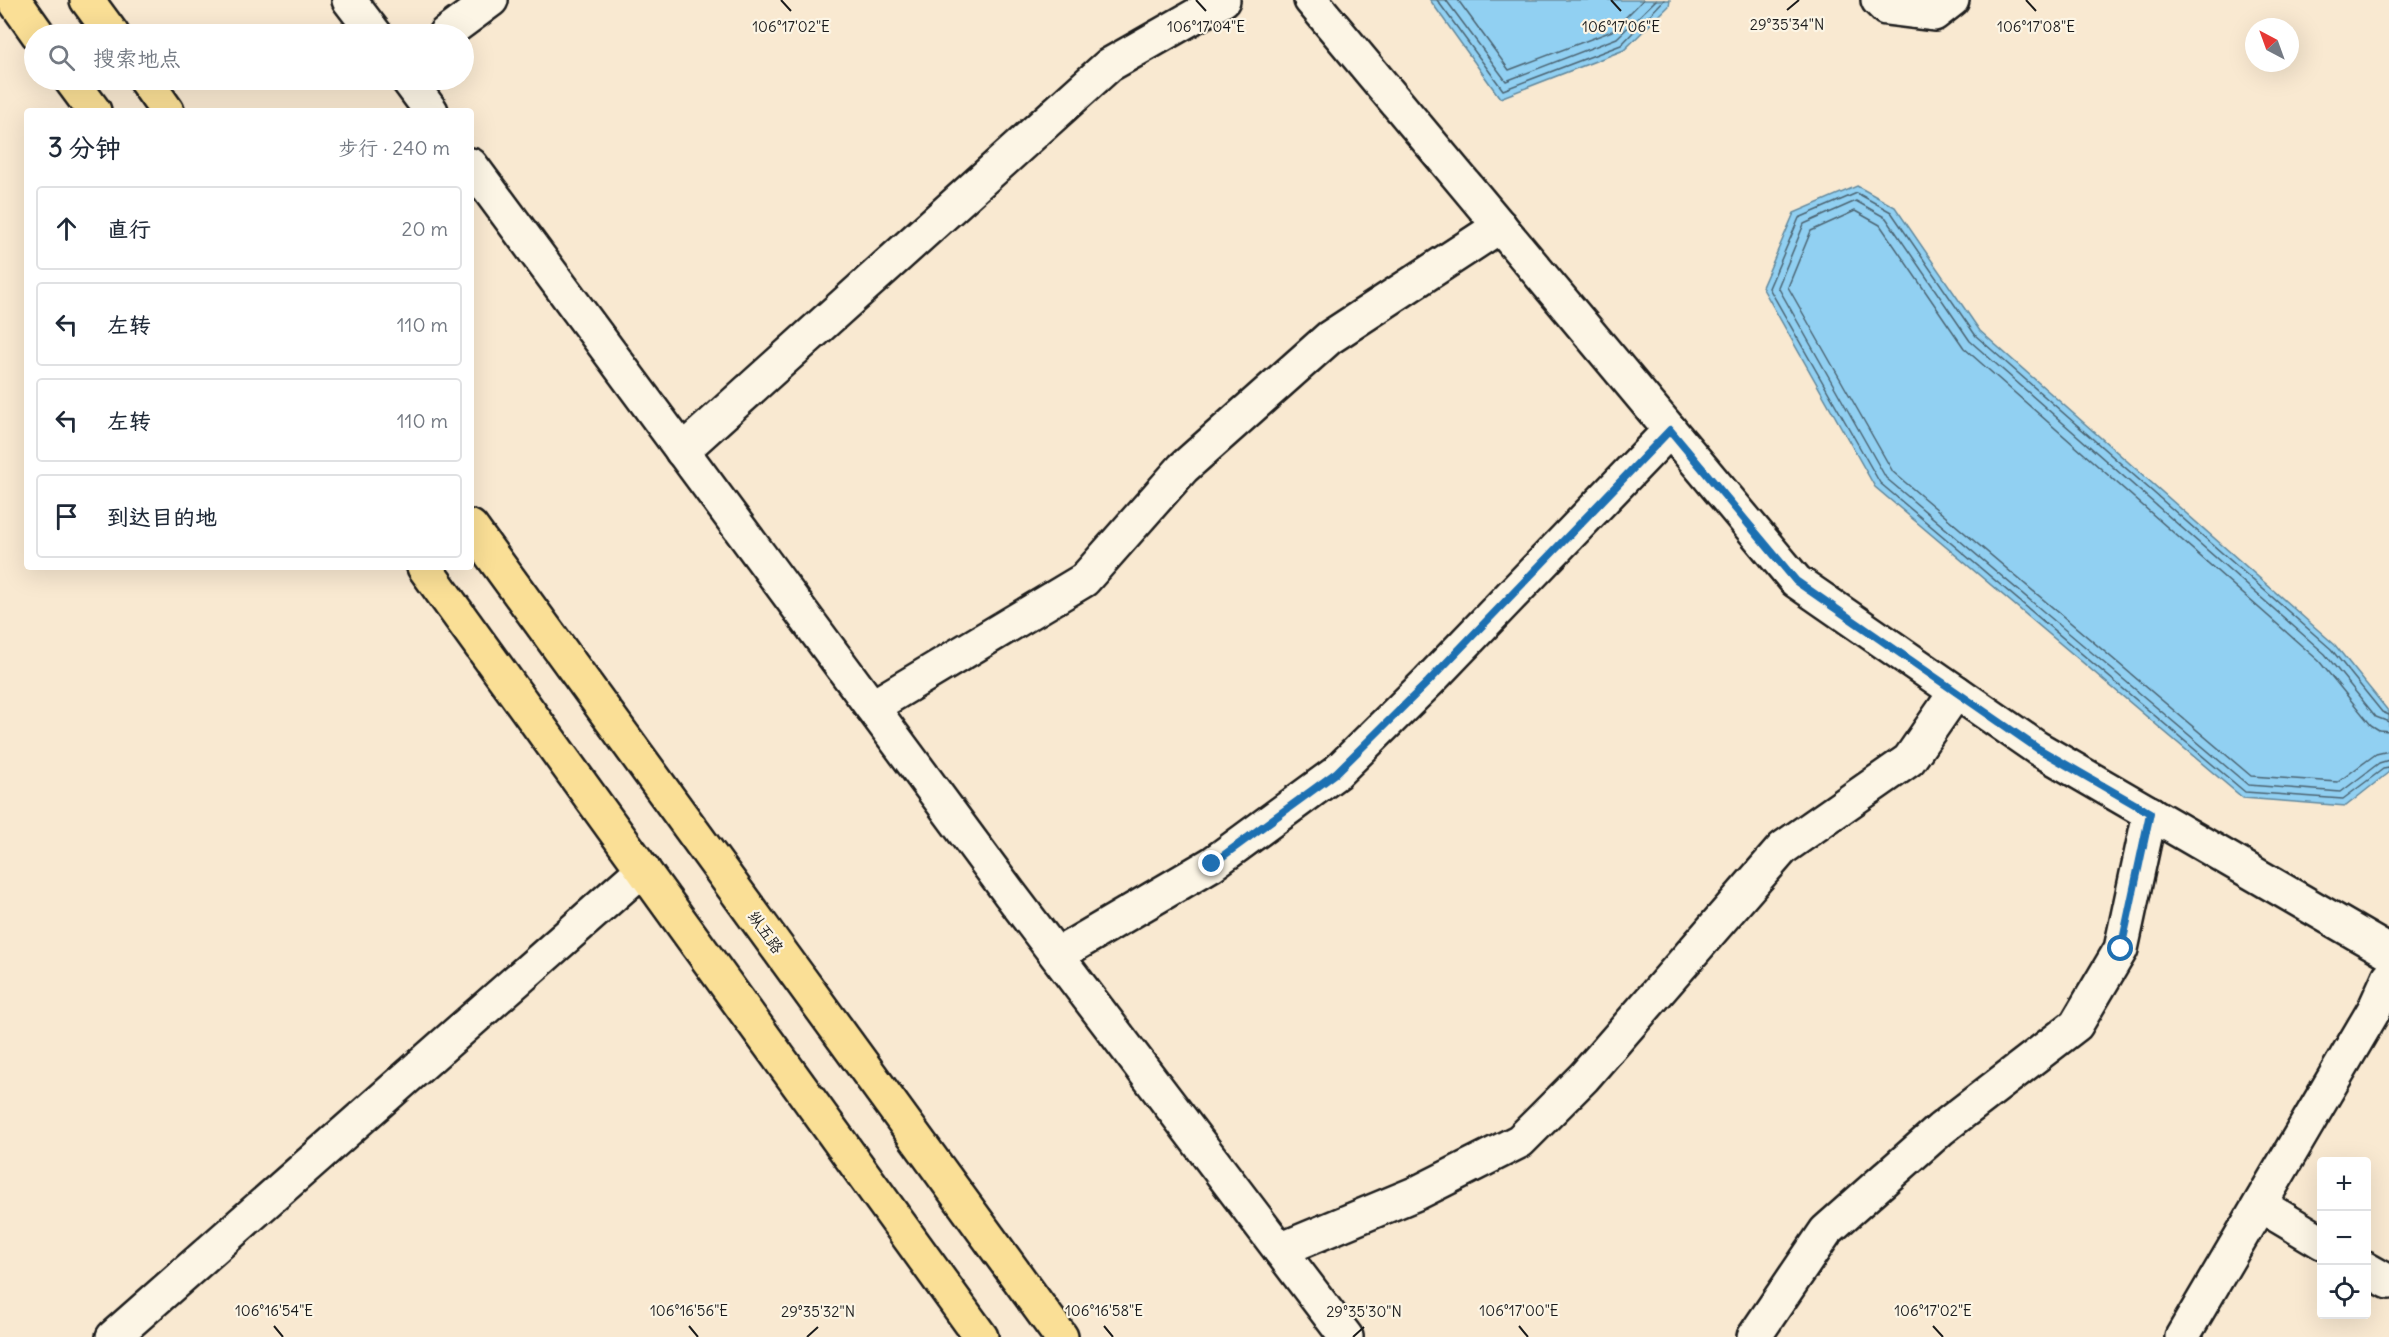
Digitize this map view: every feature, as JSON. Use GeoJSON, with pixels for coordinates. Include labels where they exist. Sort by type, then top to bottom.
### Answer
{"type":"FeatureCollection","features":[{"type":"Feature","properties":{"kind":"main road"},"geometry":{"type":"LineString","coordinates":[[14,0],[32,24]]}},
{"type":"Feature","properties":{"kind":"main road"},"geometry":{"type":"LineString","coordinates":[[87,0],[105,24]]}},
{"type":"Feature","properties":{"kind":"main road"},"geometry":{"type":"LineString","coordinates":[[78,90],[92,108]]}},
{"type":"Feature","properties":{"kind":"main road"},"geometry":{"type":"LineString","coordinates":[[151,90],[165,108]]}},
{"type":"Feature","properties":{"kind":"main road","name":"纵五路"},"geometry":{"type":"LineString","coordinates":[[474,531],[1061,1337]]}},
{"type":"Feature","properties":{"kind":"main road"},"geometry":{"type":"LineString","coordinates":[[426,570],[981,1337]]}},
{"type":"Feature","properties":{"kind":"street"},"geometry":{"type":"LineString","coordinates":[[350,0],[368,24]]}},
{"type":"Feature","properties":{"kind":"street"},"geometry":{"type":"LineString","coordinates":[[459,24],[491,0]]}},
{"type":"Feature","properties":{"kind":"street"},"geometry":{"type":"LineString","coordinates":[[682,451],[1109,65],[1223,0]]}},
{"type":"Feature","properties":{"kind":"street"},"geometry":{"type":"LineString","coordinates":[[1311,0],[1796,581],[2037,748],[2389,952]]}},
{"type":"Feature","properties":{"kind":"street"},"geometry":{"type":"LineString","coordinates":[[1878,0],[1886,8],[1934,14],[1952,0]]}},
{"type":"Feature","properties":{"kind":"street"},"geometry":{"type":"LineString","coordinates":[[415,90],[429,108]]}},
{"type":"Feature","properties":{"kind":"street"},"geometry":{"type":"LineString","coordinates":[[474,169],[1057,955],[1346,1337]]}},
{"type":"Feature","properties":{"kind":"street"},"geometry":{"type":"LineString","coordinates":[[872,707],[1084,580],[1183,468],[1329,338],[1500,226]]}},
{"type":"Feature","properties":{"kind":"street"},"geometry":{"type":"LineString","coordinates":[[1057,955],[1212,864],[1336,773],[1428,682],[1670,430]]}},
{"type":"Feature","properties":{"kind":"street"},"geometry":{"type":"LineString","coordinates":[[1280,1250],[1417,1192],[1520,1141],[1584,1077],[1783,848],[1909,760],[1956,692]]}},
{"type":"Feature","properties":{"kind":"street"},"geometry":{"type":"LineString","coordinates":[[1754,1337],[1826,1231],[1941,1129],[2076,1025],[2121,949],[2150,813]]}},
{"type":"Feature","properties":{"kind":"street"},"geometry":{"type":"LineString","coordinates":[[113,1337],[643,869]]}},
{"type":"Feature","properties":{"kind":"street"},"geometry":{"type":"LineString","coordinates":[[2182,1337],[2374,1010],[2389,977]]}},
{"type":"Feature","properties":{"kind":"street"},"geometry":{"type":"LineString","coordinates":[[2260,1205],[2317,1239]]}},
{"type":"Feature","properties":{"kind":"street"},"geometry":{"type":"LineString","coordinates":[[2371,1271],[2389,1282]]}},
{"type":"Feature","properties":{"kind":"water"},"geometry":{"type":"Polygon","coordinates":[[[1430,0],[1670,0],[1669,6],[1624,50],[1500,98],[1430,0]]]}},
{"type":"Feature","properties":{"kind":"water"},"geometry":{"type":"Polygon","coordinates":[[[1857,186],[1895,207],[1980,331],[2335,645],[2389,712],[2389,772],[2346,806],[2243,798],[1875,487],[1762,287],[1794,213],[1857,186]]]}},
{"type":"Feature","properties":{"kind":"route"},"geometry":{"type":"LineString","coordinates":[[1212,864],[1336,773],[1428,682],[1670,430],[1796,581],[2037,748],[2150,813],[2121,949]]}}]}
